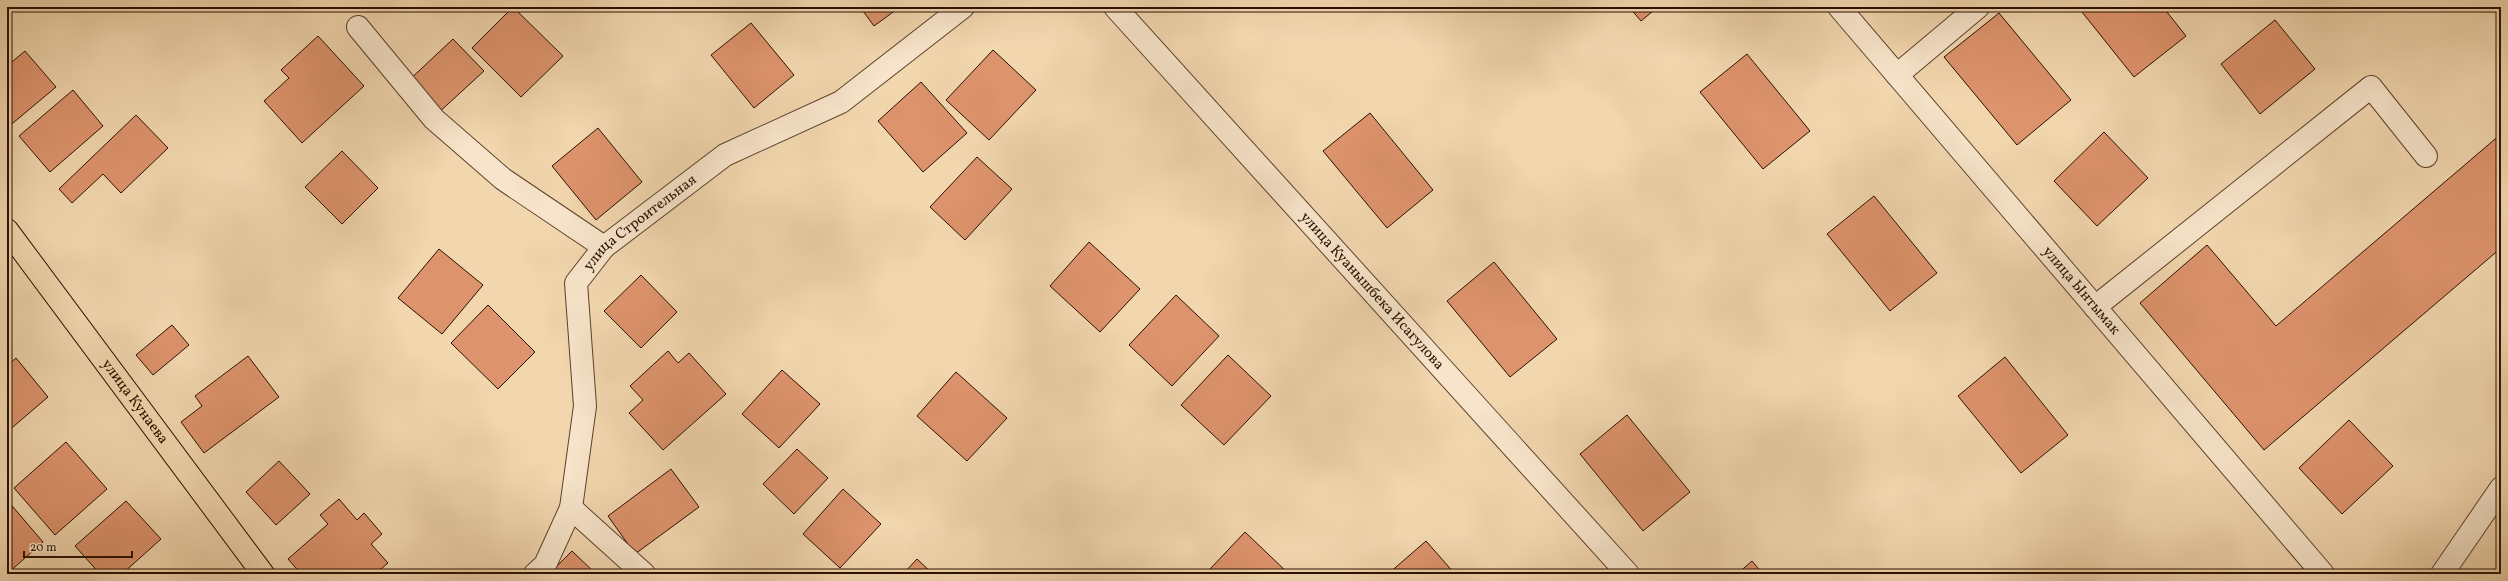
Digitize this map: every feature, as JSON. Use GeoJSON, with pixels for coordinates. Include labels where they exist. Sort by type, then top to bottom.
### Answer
{"type":"FeatureCollection","features":[{"type":"Feature","properties":{"kind":"main road","name":"улица Кунаева"},"geometry":{"type":"LineString","coordinates":[[7,230],[263,574]]}},
{"type":"Feature","properties":{"kind":"street","name":"улица Строительная"},"geometry":{"type":"LineString","coordinates":[[534,574],[545,565],[571,508],[585,406],[576,283],[604,247],[725,155],[841,102],[963,7]]}},
{"type":"Feature","properties":{"kind":"street","name":"улица Куанышбека Исагулова"},"geometry":{"type":"LineString","coordinates":[[1115,7],[1628,574]]}},
{"type":"Feature","properties":{"kind":"street","name":"улица Ынтымак"},"geometry":{"type":"LineString","coordinates":[[1839,7],[2323,574]]}},
{"type":"Feature","properties":{"kind":"street"},"geometry":{"type":"LineString","coordinates":[[1897,75],[1978,7]]}},
{"type":"Feature","properties":{"kind":"street"},"geometry":{"type":"LineString","coordinates":[[358,27],[434,119],[503,179],[604,247]]}},
{"type":"Feature","properties":{"kind":"street"},"geometry":{"type":"LineString","coordinates":[[2095,307],[2371,87],[2426,156]]}},
{"type":"Feature","properties":{"kind":"street"},"geometry":{"type":"LineString","coordinates":[[2442,574],[2501,488]]}},
{"type":"Feature","properties":{"kind":"street"},"geometry":{"type":"LineString","coordinates":[[571,508],[644,574]]}},
{"type":"Feature","properties":{"kind":"building"},"geometry":{"type":"Polygon","coordinates":[[[513,7],[563,56],[521,97],[472,48],[513,7]]]}},
{"type":"Feature","properties":{"kind":"building"},"geometry":{"type":"Polygon","coordinates":[[[860,7],[900,7],[874,26],[860,7]]]}},
{"type":"Feature","properties":{"kind":"building"},"geometry":{"type":"Polygon","coordinates":[[[1629,7],[1658,7],[1641,21],[1629,7]]]}},
{"type":"Feature","properties":{"kind":"building"},"geometry":{"type":"Polygon","coordinates":[[[2078,7],[2163,7],[2186,36],[2134,77],[2078,7]]]}},
{"type":"Feature","properties":{"kind":"building"},"geometry":{"type":"Polygon","coordinates":[[[1999,13],[2071,100],[2017,145],[1944,57],[1999,13]]]}},
{"type":"Feature","properties":{"kind":"building"},"geometry":{"type":"Polygon","coordinates":[[[2275,20],[2315,69],[2260,114],[2221,64],[2275,20]]]}},
{"type":"Feature","properties":{"kind":"building"},"geometry":{"type":"Polygon","coordinates":[[[751,23],[794,75],[754,108],[711,55],[751,23]]]}},
{"type":"Feature","properties":{"kind":"building"},"geometry":{"type":"Polygon","coordinates":[[[318,36],[364,86],[302,143],[264,101],[289,78],[281,70],[318,36]]]}},
{"type":"Feature","properties":{"kind":"building"},"geometry":{"type":"Polygon","coordinates":[[[453,39],[484,71],[436,115],[406,83],[453,39]]]}},
{"type":"Feature","properties":{"kind":"building"},"geometry":{"type":"Polygon","coordinates":[[[993,50],[1036,90],[989,140],[946,100],[993,50]]]}},
{"type":"Feature","properties":{"kind":"building"},"geometry":{"type":"Polygon","coordinates":[[[25,51],[56,87],[7,128],[7,66],[25,51]]]}},
{"type":"Feature","properties":{"kind":"building"},"geometry":{"type":"Polygon","coordinates":[[[1747,54],[1810,131],[1763,169],[1700,92],[1747,54]]]}},
{"type":"Feature","properties":{"kind":"building"},"geometry":{"type":"Polygon","coordinates":[[[921,82],[967,133],[923,172],[878,121],[921,82]]]}},
{"type":"Feature","properties":{"kind":"building"},"geometry":{"type":"Polygon","coordinates":[[[73,90],[103,126],[50,172],[19,136],[73,90]]]}},
{"type":"Feature","properties":{"kind":"building"},"geometry":{"type":"Polygon","coordinates":[[[1370,113],[1433,190],[1387,228],[1323,151],[1370,113]]]}},
{"type":"Feature","properties":{"kind":"building"},"geometry":{"type":"Polygon","coordinates":[[[136,115],[168,148],[121,193],[103,174],[72,203],[59,189],[136,115]]]}},
{"type":"Feature","properties":{"kind":"building"},"geometry":{"type":"Polygon","coordinates":[[[598,128],[642,182],[596,220],[552,166],[598,128]]]}},
{"type":"Feature","properties":{"kind":"building"},"geometry":{"type":"Polygon","coordinates":[[[2104,132],[2148,178],[2097,226],[2054,181],[2104,132]]]}},
{"type":"Feature","properties":{"kind":"building"},"geometry":{"type":"Polygon","coordinates":[[[2501,134],[2501,248],[2264,450],[2140,303],[2207,245],[2276,326],[2501,134]]]}},
{"type":"Feature","properties":{"kind":"building"},"geometry":{"type":"Polygon","coordinates":[[[342,151],[378,188],[342,224],[305,187],[342,151]]]}},
{"type":"Feature","properties":{"kind":"building"},"geometry":{"type":"Polygon","coordinates":[[[977,157],[1012,189],[965,240],[930,207],[977,157]]]}},
{"type":"Feature","properties":{"kind":"building"},"geometry":{"type":"Polygon","coordinates":[[[1874,196],[1937,273],[1890,311],[1827,234],[1874,196]]]}},
{"type":"Feature","properties":{"kind":"building"},"geometry":{"type":"Polygon","coordinates":[[[1089,242],[1140,289],[1100,332],[1050,286],[1089,242]]]}},
{"type":"Feature","properties":{"kind":"building"},"geometry":{"type":"Polygon","coordinates":[[[439,249],[483,285],[442,334],[398,298],[439,249]]]}},
{"type":"Feature","properties":{"kind":"building"},"geometry":{"type":"Polygon","coordinates":[[[1494,262],[1557,339],[1510,377],[1447,301],[1494,262]]]}},
{"type":"Feature","properties":{"kind":"building"},"geometry":{"type":"Polygon","coordinates":[[[641,275],[677,312],[641,348],[604,311],[641,275]]]}},
{"type":"Feature","properties":{"kind":"building"},"geometry":{"type":"Polygon","coordinates":[[[1176,295],[1219,336],[1172,386],[1129,345],[1176,295]]]}},
{"type":"Feature","properties":{"kind":"building"},"geometry":{"type":"Polygon","coordinates":[[[488,305],[535,352],[498,389],[451,343],[488,305]]]}},
{"type":"Feature","properties":{"kind":"building"},"geometry":{"type":"Polygon","coordinates":[[[172,325],[189,345],[153,375],[136,355],[172,325]]]}},
{"type":"Feature","properties":{"kind":"building"},"geometry":{"type":"Polygon","coordinates":[[[668,351],[678,363],[689,353],[726,394],[663,450],[629,413],[643,400],[630,386],[668,351]]]}},
{"type":"Feature","properties":{"kind":"building"},"geometry":{"type":"Polygon","coordinates":[[[1228,355],[1271,396],[1224,445],[1181,405],[1228,355]]]}},
{"type":"Feature","properties":{"kind":"building"},"geometry":{"type":"Polygon","coordinates":[[[248,356],[279,397],[204,453],[181,422],[202,406],[195,396],[248,356]]]}},
{"type":"Feature","properties":{"kind":"building"},"geometry":{"type":"Polygon","coordinates":[[[2005,357],[2068,435],[2021,473],[1958,396],[2005,357]]]}},
{"type":"Feature","properties":{"kind":"building"},"geometry":{"type":"Polygon","coordinates":[[[16,358],[48,397],[7,432],[7,366],[16,358]]]}},
{"type":"Feature","properties":{"kind":"building"},"geometry":{"type":"Polygon","coordinates":[[[782,370],[820,404],[779,448],[742,414],[782,370]]]}},
{"type":"Feature","properties":{"kind":"building"},"geometry":{"type":"Polygon","coordinates":[[[956,372],[1007,418],[967,461],[917,416],[956,372]]]}},
{"type":"Feature","properties":{"kind":"building"},"geometry":{"type":"Polygon","coordinates":[[[1627,415],[1690,492],[1643,531],[1580,454],[1627,415]]]}},
{"type":"Feature","properties":{"kind":"building"},"geometry":{"type":"Polygon","coordinates":[[[2349,420],[2393,466],[2342,514],[2299,468],[2349,420]]]}},
{"type":"Feature","properties":{"kind":"building"},"geometry":{"type":"Polygon","coordinates":[[[66,442],[107,489],[55,535],[14,488],[66,442]]]}},
{"type":"Feature","properties":{"kind":"building"},"geometry":{"type":"Polygon","coordinates":[[[797,449],[828,478],[794,514],[763,484],[797,449]]]}},
{"type":"Feature","properties":{"kind":"building"},"geometry":{"type":"Polygon","coordinates":[[[279,461],[310,494],[276,525],[246,492],[279,461]]]}},
{"type":"Feature","properties":{"kind":"building"},"geometry":{"type":"Polygon","coordinates":[[[671,469],[699,507],[635,554],[608,516],[671,469]]]}},
{"type":"Feature","properties":{"kind":"building"},"geometry":{"type":"Polygon","coordinates":[[[843,489],[881,524],[840,568],[803,534],[843,489]]]}},
{"type":"Feature","properties":{"kind":"building"},"geometry":{"type":"Polygon","coordinates":[[[339,499],[357,520],[364,513],[382,534],[371,544],[388,563],[375,574],[301,574],[288,559],[328,524],[320,515],[339,499]]]}},
{"type":"Feature","properties":{"kind":"building"},"geometry":{"type":"Polygon","coordinates":[[[7,500],[43,542],[7,574],[7,500]]]}},
{"type":"Feature","properties":{"kind":"building"},"geometry":{"type":"Polygon","coordinates":[[[126,501],[161,539],[122,574],[100,574],[75,546],[126,501]]]}},
{"type":"Feature","properties":{"kind":"building"},"geometry":{"type":"Polygon","coordinates":[[[1245,532],[1289,574],[1216,574],[1210,569],[1245,532]]]}},
{"type":"Feature","properties":{"kind":"building"},"geometry":{"type":"Polygon","coordinates":[[[1426,541],[1455,574],[1388,574],[1426,541]]]}},
{"type":"Feature","properties":{"kind":"building"},"geometry":{"type":"Polygon","coordinates":[[[572,551],[596,574],[549,574],[572,551]]]}},
{"type":"Feature","properties":{"kind":"building"},"geometry":{"type":"Polygon","coordinates":[[[917,559],[933,574],[903,574],[917,559]]]}},
{"type":"Feature","properties":{"kind":"building"},"geometry":{"type":"Polygon","coordinates":[[[1752,561],[1763,574],[1737,574],[1752,561]]]}}]}
